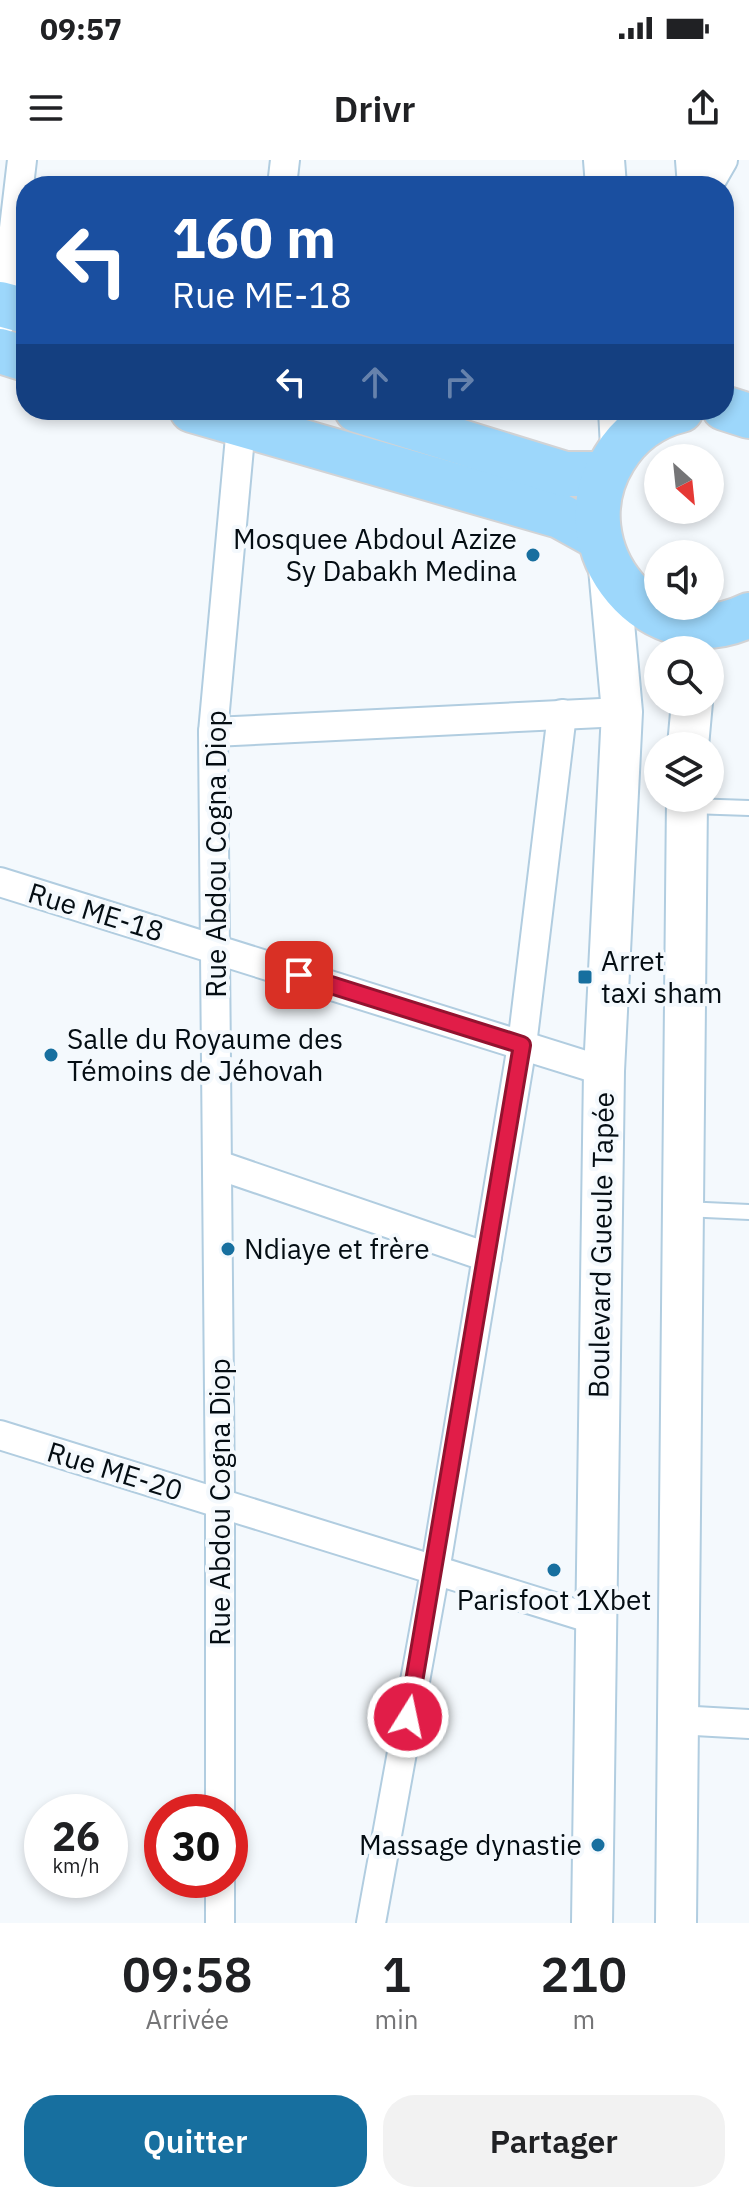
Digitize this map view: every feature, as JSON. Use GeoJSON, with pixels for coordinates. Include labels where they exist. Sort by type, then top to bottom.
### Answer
{"type":"FeatureCollection","features":[{"type":"Feature","properties":{"kind":"main road"},"geometry":{"type":"LineString","coordinates":[[253,420],[455,463],[565,474],[654,420]]}},
{"type":"Feature","properties":{"kind":"main road"},"geometry":{"type":"LineString","coordinates":[[375,420],[560,516],[604,552],[629,594],[649,609],[699,636]]}},
{"type":"Feature","properties":{"kind":"main road"},"geometry":{"type":"LineString","coordinates":[[604,552],[597,505],[615,444]]}},
{"type":"Feature","properties":{"kind":"main road"},"geometry":{"type":"LineString","coordinates":[[703,636],[723,623],[749,615]]}},
{"type":"Feature","properties":{"kind":"street"},"geometry":{"type":"LineString","coordinates":[[8,311],[16,225]]}},
{"type":"Feature","properties":{"kind":"street","name":"Rue Abdou Cogna Diop"},"geometry":{"type":"LineString","coordinates":[[220,1794],[213,732],[244,420]]}},
{"type":"Feature","properties":{"kind":"street","name":"Boulevard Gueule Tapée"},"geometry":{"type":"LineString","coordinates":[[592,1923],[604,1071],[622,712],[604,552]]}},
{"type":"Feature","properties":{"kind":"street"},"geometry":{"type":"LineString","coordinates":[[213,732],[622,712]]}},
{"type":"Feature","properties":{"kind":"street"},"geometry":{"type":"LineString","coordinates":[[371,1923],[435,1571],[522,1045],[562,714]]}},
{"type":"Feature","properties":{"kind":"street"},"geometry":{"type":"LineString","coordinates":[[676,1923],[687,812]]}},
{"type":"Feature","properties":{"kind":"street","name":"Rue ME-18"},"geometry":{"type":"LineString","coordinates":[[0,882],[604,1071]]}},
{"type":"Feature","properties":{"kind":"street"},"geometry":{"type":"LineString","coordinates":[[218,1165],[487,1257]]}},
{"type":"Feature","properties":{"kind":"street","name":"Rue ME-20"},"geometry":{"type":"LineString","coordinates":[[0,1435],[596,1620]]}},
{"type":"Feature","properties":{"kind":"street"},"geometry":{"type":"LineString","coordinates":[[677,1720],[749,1724]]}},
{"type":"Feature","properties":{"kind":"street"},"geometry":{"type":"LineString","coordinates":[[220,1898],[220,1923]]}},
{"type":"Feature","properties":{"kind":"lane"},"geometry":{"type":"LineString","coordinates":[[724,806],[749,808]]}},
{"type":"Feature","properties":{"kind":"lane"},"geometry":{"type":"LineString","coordinates":[[684,1209],[749,1212]]}},
{"type":"Feature","properties":{"kind":"place","name":"Mosquee Abdoul Azize Sy Dabakh Medina"},"geometry":{"type":"Point","coordinates":[533,555]}},
{"type":"Feature","properties":{"kind":"place","name":"Arret taxi sham"},"geometry":{"type":"Point","coordinates":[585,977]}},
{"type":"Feature","properties":{"kind":"place","name":"Salle du Royaume des Témoins de Jéhovah"},"geometry":{"type":"Point","coordinates":[51,1055]}},
{"type":"Feature","properties":{"kind":"place","name":"Ndiaye et frère"},"geometry":{"type":"Point","coordinates":[228,1249]}},
{"type":"Feature","properties":{"kind":"place","name":"Parisfoot 1Xbet"},"geometry":{"type":"Point","coordinates":[554,1570]}},
{"type":"Feature","properties":{"kind":"place","name":"Massage dynastie"},"geometry":{"type":"Point","coordinates":[598,1845]}},
{"type":"Feature","properties":{"kind":"route"},"geometry":{"type":"LineString","coordinates":[[299,975],[522,1045],[408,1717]]}}]}
